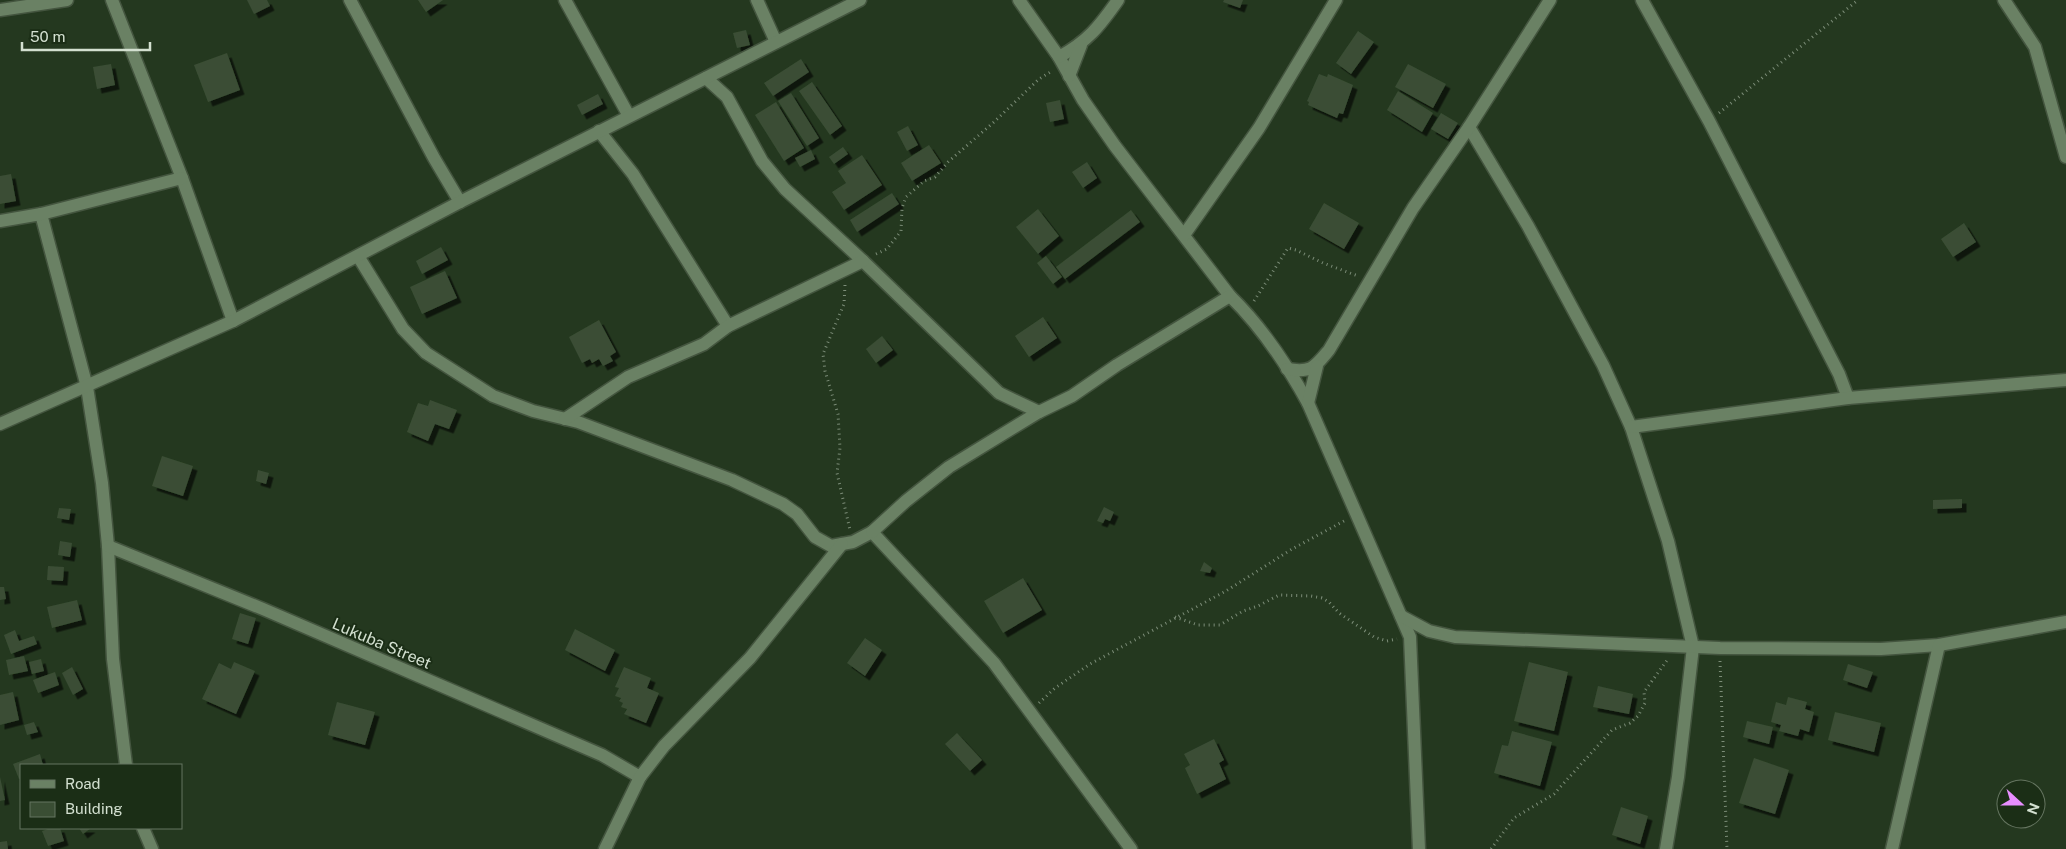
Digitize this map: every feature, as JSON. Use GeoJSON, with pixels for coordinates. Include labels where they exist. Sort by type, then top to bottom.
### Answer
{"type":"FeatureCollection","features":[{"type":"Feature","properties":{"kind":"street"},"geometry":{"type":"LineString","coordinates":[[0,10],[67,0]]}},
{"type":"Feature","properties":{"kind":"street"},"geometry":{"type":"LineString","coordinates":[[112,0],[182,178],[233,322]]}},
{"type":"Feature","properties":{"kind":"street"},"geometry":{"type":"LineString","coordinates":[[350,0],[460,202]]}},
{"type":"Feature","properties":{"kind":"street"},"geometry":{"type":"LineString","coordinates":[[565,0],[630,116]]}},
{"type":"Feature","properties":{"kind":"street"},"geometry":{"type":"LineString","coordinates":[[757,0],[776,42]]}},
{"type":"Feature","properties":{"kind":"street"},"geometry":{"type":"LineString","coordinates":[[0,424],[233,322],[460,202],[860,0]]}},
{"type":"Feature","properties":{"kind":"street"},"geometry":{"type":"LineString","coordinates":[[1019,0],[1061,60],[1083,100],[1115,146],[1230,296],[1247,312],[1287,369],[1308,404],[1354,513],[1410,637],[1420,849]]}},
{"type":"Feature","properties":{"kind":"street"},"geometry":{"type":"LineString","coordinates":[[1061,60],[1081,45],[1099,26],[1118,0]]}},
{"type":"Feature","properties":{"kind":"street"},"geometry":{"type":"LineString","coordinates":[[1184,236],[1259,128],[1336,0]]}},
{"type":"Feature","properties":{"kind":"street"},"geometry":{"type":"LineString","coordinates":[[1287,369],[1306,371],[1316,366],[1329,350],[1413,208],[1469,127],[1550,0]]}},
{"type":"Feature","properties":{"kind":"street"},"geometry":{"type":"LineString","coordinates":[[1642,0],[1709,121],[1840,374],[1848,398]]}},
{"type":"Feature","properties":{"kind":"street"},"geometry":{"type":"LineString","coordinates":[[2004,0],[2035,47],[2066,158]]}},
{"type":"Feature","properties":{"kind":"street"},"geometry":{"type":"LineString","coordinates":[[1069,76],[1081,45]]}},
{"type":"Feature","properties":{"kind":"street"},"geometry":{"type":"LineString","coordinates":[[706,78],[727,97],[762,161],[784,189],[863,261],[999,393],[1039,412]]}},
{"type":"Feature","properties":{"kind":"street"},"geometry":{"type":"LineString","coordinates":[[1469,127],[1528,226],[1603,365],[1631,427],[1668,542],[1693,647],[1678,777],[1666,849]]}},
{"type":"Feature","properties":{"kind":"street"},"geometry":{"type":"LineString","coordinates":[[599,131],[633,174],[728,326]]}},
{"type":"Feature","properties":{"kind":"street"},"geometry":{"type":"LineString","coordinates":[[0,221],[41,214],[182,178]]}},
{"type":"Feature","properties":{"kind":"street"},"geometry":{"type":"LineString","coordinates":[[41,214],[87,387],[102,484],[108,546],[113,659],[126,764]]}},
{"type":"Feature","properties":{"kind":"street"},"geometry":{"type":"LineString","coordinates":[[358,256],[403,329],[426,353],[493,396],[533,411],[578,422],[732,480],[783,504],[797,514],[815,537],[831,546],[848,543],[872,532],[906,501],[949,467],[1039,412],[1072,396],[1117,365],[1230,296]]}},
{"type":"Feature","properties":{"kind":"street"},"geometry":{"type":"LineString","coordinates":[[564,419],[628,377],[704,344],[728,326],[863,261]]}},
{"type":"Feature","properties":{"kind":"street"},"geometry":{"type":"LineString","coordinates":[[1308,404],[1316,366]]}},
{"type":"Feature","properties":{"kind":"street"},"geometry":{"type":"LineString","coordinates":[[1631,427],[1848,398],[2066,380]]}},
{"type":"Feature","properties":{"kind":"street"},"geometry":{"type":"LineString","coordinates":[[872,532],[994,663],[1131,849]]}},
{"type":"Feature","properties":{"kind":"street"},"geometry":{"type":"LineString","coordinates":[[605,849],[640,778],[664,746],[750,658],[848,543]]}},
{"type":"Feature","properties":{"kind":"street","name":"Lukuba Street"},"geometry":{"type":"LineString","coordinates":[[108,546],[272,613],[602,755],[640,778]]}},
{"type":"Feature","properties":{"kind":"street"},"geometry":{"type":"LineString","coordinates":[[1401,616],[1429,631],[1455,637],[1558,639],[1720,648],[1881,649],[1938,645],[2066,622]]}},
{"type":"Feature","properties":{"kind":"street"},"geometry":{"type":"LineString","coordinates":[[1892,849],[1938,645]]}},
{"type":"Feature","properties":{"kind":"street"},"geometry":{"type":"LineString","coordinates":[[143,829],[152,849]]}},
{"type":"Feature","properties":{"kind":"path"},"geometry":{"type":"LineString","coordinates":[[1709,121],[1858,0]]}},
{"type":"Feature","properties":{"kind":"path"},"geometry":{"type":"LineString","coordinates":[[863,261],[886,249],[901,231],[902,208],[906,197],[924,181],[934,178],[948,162],[1061,60]]}},
{"type":"Feature","properties":{"kind":"path"},"geometry":{"type":"LineString","coordinates":[[1247,312],[1288,248],[1370,280]]}},
{"type":"Feature","properties":{"kind":"path"},"geometry":{"type":"LineString","coordinates":[[846,269],[844,304],[823,354],[825,371],[838,414],[840,448],[837,473],[848,543]]}},
{"type":"Feature","properties":{"kind":"path"},"geometry":{"type":"LineString","coordinates":[[1031,712],[1055,688],[1090,664],[1226,591],[1292,549],[1325,533],[1354,513]]}},
{"type":"Feature","properties":{"kind":"path"},"geometry":{"type":"LineString","coordinates":[[1175,617],[1198,625],[1220,625],[1243,611],[1258,606],[1279,595],[1311,596],[1322,598],[1329,602],[1339,613],[1374,637],[1387,641],[1410,637]]}},
{"type":"Feature","properties":{"kind":"path"},"geometry":{"type":"LineString","coordinates":[[1491,849],[1514,818],[1554,794],[1612,730],[1630,723],[1638,716],[1645,703],[1644,692],[1676,646]]}},
{"type":"Feature","properties":{"kind":"path"},"geometry":{"type":"LineString","coordinates":[[1720,648],[1727,849]]}},
{"type":"Feature","properties":{"kind":"building"},"geometry":{"type":"Polygon","coordinates":[[[247,0],[267,0],[270,6],[254,14],[247,0]]]}},
{"type":"Feature","properties":{"kind":"building"},"geometry":{"type":"Polygon","coordinates":[[[418,0],[443,0],[426,12],[418,0]]]}},
{"type":"Feature","properties":{"kind":"building"},"geometry":{"type":"Polygon","coordinates":[[[1224,0],[1243,0],[1240,8],[1223,2],[1224,0]]]}},
{"type":"Feature","properties":{"kind":"building"},"geometry":{"type":"Polygon","coordinates":[[[746,30],[750,45],[737,48],[733,33],[746,30]]]}},
{"type":"Feature","properties":{"kind":"building"},"geometry":{"type":"Polygon","coordinates":[[[1358,31],[1374,42],[1351,74],[1336,63],[1358,31]]]}},
{"type":"Feature","properties":{"kind":"building"},"geometry":{"type":"Polygon","coordinates":[[[227,53],[240,90],[208,102],[194,65],[227,53]]]}},
{"type":"Feature","properties":{"kind":"building"},"geometry":{"type":"Polygon","coordinates":[[[801,59],[809,72],[773,96],[764,83],[801,59]]]}},
{"type":"Feature","properties":{"kind":"building"},"geometry":{"type":"Polygon","coordinates":[[[111,64],[115,85],[97,89],[93,67],[111,64]]]}},
{"type":"Feature","properties":{"kind":"building"},"geometry":{"type":"Polygon","coordinates":[[[1408,64],[1446,84],[1433,108],[1395,87],[1408,64]]]}},
{"type":"Feature","properties":{"kind":"building"},"geometry":{"type":"Polygon","coordinates":[[[1319,74],[1327,77],[1328,74],[1353,85],[1343,114],[1339,113],[1337,118],[1308,105],[1309,102],[1307,101],[1319,74]]]}},
{"type":"Feature","properties":{"kind":"building"},"geometry":{"type":"Polygon","coordinates":[[[812,82],[842,126],[830,135],[799,91],[812,82]]]}},
{"type":"Feature","properties":{"kind":"building"},"geometry":{"type":"Polygon","coordinates":[[[1398,91],[1433,113],[1422,132],[1387,110],[1398,91]]]}},
{"type":"Feature","properties":{"kind":"building"},"geometry":{"type":"Polygon","coordinates":[[[791,93],[819,138],[807,146],[778,101],[791,93]]]}},
{"type":"Feature","properties":{"kind":"building"},"geometry":{"type":"Polygon","coordinates":[[[598,94],[603,104],[582,115],[577,105],[598,94]]]}},
{"type":"Feature","properties":{"kind":"building"},"geometry":{"type":"Polygon","coordinates":[[[1060,100],[1064,119],[1050,122],[1046,103],[1060,100]]]}},
{"type":"Feature","properties":{"kind":"building"},"geometry":{"type":"Polygon","coordinates":[[[776,102],[804,148],[784,161],[755,115],[776,102]]]}},
{"type":"Feature","properties":{"kind":"building"},"geometry":{"type":"Polygon","coordinates":[[[1441,113],[1458,123],[1448,139],[1431,129],[1441,113]]]}},
{"type":"Feature","properties":{"kind":"building"},"geometry":{"type":"Polygon","coordinates":[[[908,126],[918,145],[907,151],[897,132],[908,126]]]}},
{"type":"Feature","properties":{"kind":"building"},"geometry":{"type":"Polygon","coordinates":[[[929,145],[941,163],[912,181],[901,163],[929,145]]]}},
{"type":"Feature","properties":{"kind":"building"},"geometry":{"type":"Polygon","coordinates":[[[843,147],[848,154],[834,164],[829,157],[843,147]]]}},
{"type":"Feature","properties":{"kind":"building"},"geometry":{"type":"Polygon","coordinates":[[[811,150],[815,159],[800,167],[795,158],[811,150]]]}},
{"type":"Feature","properties":{"kind":"building"},"geometry":{"type":"Polygon","coordinates":[[[862,155],[882,185],[844,210],[832,192],[846,183],[838,171],[862,155]]]}},
{"type":"Feature","properties":{"kind":"building"},"geometry":{"type":"Polygon","coordinates":[[[1087,162],[1097,178],[1083,188],[1072,172],[1087,162]]]}},
{"type":"Feature","properties":{"kind":"building"},"geometry":{"type":"Polygon","coordinates":[[[11,174],[16,201],[0,204],[0,176],[11,174]]]}},
{"type":"Feature","properties":{"kind":"building"},"geometry":{"type":"Polygon","coordinates":[[[892,193],[899,204],[857,232],[850,220],[892,193]]]}},
{"type":"Feature","properties":{"kind":"building"},"geometry":{"type":"Polygon","coordinates":[[[1324,203],[1359,223],[1344,249],[1309,229],[1324,203]]]}},
{"type":"Feature","properties":{"kind":"building"},"geometry":{"type":"Polygon","coordinates":[[[1038,209],[1059,236],[1038,254],[1016,227],[1038,209]]]}},
{"type":"Feature","properties":{"kind":"building"},"geometry":{"type":"Polygon","coordinates":[[[1131,210],[1140,222],[1065,279],[1056,267],[1131,210]]]}},
{"type":"Feature","properties":{"kind":"building"},"geometry":{"type":"Polygon","coordinates":[[[1964,223],[1976,242],[1953,257],[1941,239],[1964,223]]]}},
{"type":"Feature","properties":{"kind":"building"},"geometry":{"type":"Polygon","coordinates":[[[441,247],[448,260],[422,274],[416,261],[441,247]]]}},
{"type":"Feature","properties":{"kind":"building"},"geometry":{"type":"Polygon","coordinates":[[[1046,256],[1062,277],[1053,284],[1037,263],[1046,256]]]}},
{"type":"Feature","properties":{"kind":"building"},"geometry":{"type":"Polygon","coordinates":[[[445,271],[457,298],[422,314],[410,287],[445,271]]]}},
{"type":"Feature","properties":{"kind":"building"},"geometry":{"type":"Polygon","coordinates":[[[1043,317],[1057,338],[1029,357],[1015,336],[1043,317]]]}},
{"type":"Feature","properties":{"kind":"building"},"geometry":{"type":"Polygon","coordinates":[[[599,320],[616,352],[610,356],[613,361],[603,366],[599,359],[592,363],[590,359],[582,363],[569,337],[599,320]]]}},
{"type":"Feature","properties":{"kind":"building"},"geometry":{"type":"Polygon","coordinates":[[[882,336],[893,350],[876,363],[866,349],[882,336]]]}},
{"type":"Feature","properties":{"kind":"building"},"geometry":{"type":"Polygon","coordinates":[[[430,400],[457,410],[449,429],[435,424],[428,441],[407,432],[418,403],[428,406],[430,400]]]}},
{"type":"Feature","properties":{"kind":"building"},"geometry":{"type":"Polygon","coordinates":[[[162,456],[193,466],[183,496],[152,486],[162,456]]]}},
{"type":"Feature","properties":{"kind":"building"},"geometry":{"type":"Polygon","coordinates":[[[258,470],[269,473],[266,484],[256,481],[258,470]]]}},
{"type":"Feature","properties":{"kind":"building"},"geometry":{"type":"Polygon","coordinates":[[[1962,499],[1962,508],[1933,509],[1933,500],[1962,499]]]}},
{"type":"Feature","properties":{"kind":"building"},"geometry":{"type":"Polygon","coordinates":[[[1104,507],[1114,512],[1110,521],[1105,519],[1103,523],[1097,521],[1104,507]]]}},
{"type":"Feature","properties":{"kind":"building"},"geometry":{"type":"Polygon","coordinates":[[[59,508],[71,509],[69,520],[57,518],[59,508]]]}},
{"type":"Feature","properties":{"kind":"building"},"geometry":{"type":"Polygon","coordinates":[[[60,541],[72,543],[70,557],[58,555],[60,541]]]}},
{"type":"Feature","properties":{"kind":"building"},"geometry":{"type":"Polygon","coordinates":[[[1204,562],[1212,568],[1210,573],[1200,571],[1204,562]]]}},
{"type":"Feature","properties":{"kind":"building"},"geometry":{"type":"Polygon","coordinates":[[[48,566],[64,567],[63,581],[47,580],[48,566]]]}},
{"type":"Feature","properties":{"kind":"building"},"geometry":{"type":"Polygon","coordinates":[[[1023,578],[1042,610],[1003,633],[984,601],[1023,578]]]}},
{"type":"Feature","properties":{"kind":"building"},"geometry":{"type":"Polygon","coordinates":[[[0,587],[4,587],[6,599],[0,600],[0,587]]]}},
{"type":"Feature","properties":{"kind":"building"},"geometry":{"type":"Polygon","coordinates":[[[77,600],[82,620],[52,628],[47,607],[77,600]]]}},
{"type":"Feature","properties":{"kind":"building"},"geometry":{"type":"Polygon","coordinates":[[[240,613],[256,618],[248,644],[232,639],[240,613]]]}},
{"type":"Feature","properties":{"kind":"building"},"geometry":{"type":"Polygon","coordinates":[[[575,629],[615,650],[605,671],[565,650],[575,629]]]}},
{"type":"Feature","properties":{"kind":"building"},"geometry":{"type":"Polygon","coordinates":[[[15,630],[19,641],[34,636],[37,644],[11,654],[4,635],[15,630]]]}},
{"type":"Feature","properties":{"kind":"building"},"geometry":{"type":"Polygon","coordinates":[[[865,638],[882,650],[865,676],[847,663],[865,638]]]}},
{"type":"Feature","properties":{"kind":"building"},"geometry":{"type":"Polygon","coordinates":[[[24,656],[28,671],[9,675],[6,660],[24,656]]]}},
{"type":"Feature","properties":{"kind":"building"},"geometry":{"type":"Polygon","coordinates":[[[41,659],[44,671],[32,674],[29,662],[41,659]]]}},
{"type":"Feature","properties":{"kind":"building"},"geometry":{"type":"Polygon","coordinates":[[[234,662],[255,671],[236,714],[202,699],[219,663],[231,669],[234,662]]]}},
{"type":"Feature","properties":{"kind":"building"},"geometry":{"type":"Polygon","coordinates":[[[1529,662],[1568,672],[1554,731],[1514,721],[1529,662]]]}},
{"type":"Feature","properties":{"kind":"building"},"geometry":{"type":"Polygon","coordinates":[[[1848,664],[1873,672],[1867,688],[1843,680],[1848,664]]]}},
{"type":"Feature","properties":{"kind":"building"},"geometry":{"type":"Polygon","coordinates":[[[72,667],[83,689],[73,695],[62,673],[72,667]]]}},
{"type":"Feature","properties":{"kind":"building"},"geometry":{"type":"Polygon","coordinates":[[[624,667],[651,678],[647,688],[659,693],[646,723],[624,714],[627,709],[621,707],[623,703],[619,701],[621,698],[615,696],[619,688],[615,687],[624,667]]]}},
{"type":"Feature","properties":{"kind":"building"},"geometry":{"type":"Polygon","coordinates":[[[55,672],[59,685],[38,693],[33,680],[55,672]]]}},
{"type":"Feature","properties":{"kind":"building"},"geometry":{"type":"Polygon","coordinates":[[[1598,686],[1633,694],[1629,714],[1593,707],[1598,686]]]}},
{"type":"Feature","properties":{"kind":"building"},"geometry":{"type":"Polygon","coordinates":[[[13,692],[19,720],[0,725],[0,695],[13,692]]]}},
{"type":"Feature","properties":{"kind":"building"},"geometry":{"type":"Polygon","coordinates":[[[1788,697],[1807,702],[1805,709],[1814,712],[1809,732],[1800,729],[1798,736],[1779,731],[1781,725],[1771,722],[1776,702],[1786,705],[1788,697]]]}},
{"type":"Feature","properties":{"kind":"building"},"geometry":{"type":"Polygon","coordinates":[[[337,702],[375,712],[365,745],[328,735],[337,702]]]}},
{"type":"Feature","properties":{"kind":"building"},"geometry":{"type":"Polygon","coordinates":[[[1835,712],[1881,723],[1874,752],[1828,740],[1835,712]]]}},
{"type":"Feature","properties":{"kind":"building"},"geometry":{"type":"Polygon","coordinates":[[[1747,721],[1773,727],[1769,744],[1743,737],[1747,721]]]}},
{"type":"Feature","properties":{"kind":"building"},"geometry":{"type":"Polygon","coordinates":[[[34,722],[38,732],[27,735],[24,725],[34,722]]]}},
{"type":"Feature","properties":{"kind":"building"},"geometry":{"type":"Polygon","coordinates":[[[1512,731],[1552,742],[1540,786],[1494,773],[1502,745],[1508,746],[1512,731]]]}},
{"type":"Feature","properties":{"kind":"building"},"geometry":{"type":"Polygon","coordinates":[[[957,733],[982,760],[970,771],[945,744],[957,733]]]}},
{"type":"Feature","properties":{"kind":"building"},"geometry":{"type":"Polygon","coordinates":[[[1214,739],[1224,760],[1219,763],[1226,779],[1197,794],[1185,768],[1190,765],[1184,754],[1214,739]]]}},
{"type":"Feature","properties":{"kind":"building"},"geometry":{"type":"Polygon","coordinates":[[[40,754],[43,764],[20,764],[19,779],[13,764],[40,754]]]}},
{"type":"Feature","properties":{"kind":"building"},"geometry":{"type":"Polygon","coordinates":[[[1754,758],[1789,770],[1775,814],[1739,803],[1754,758]]]}},
{"type":"Feature","properties":{"kind":"building"},"geometry":{"type":"Polygon","coordinates":[[[0,777],[5,800],[0,801],[0,777]]]}},
{"type":"Feature","properties":{"kind":"building"},"geometry":{"type":"Polygon","coordinates":[[[1621,807],[1648,816],[1640,844],[1612,835],[1621,807]]]}},
{"type":"Feature","properties":{"kind":"building"},"geometry":{"type":"Polygon","coordinates":[[[60,829],[64,841],[48,846],[42,831],[60,829]]]}},
{"type":"Feature","properties":{"kind":"building"},"geometry":{"type":"Polygon","coordinates":[[[80,829],[90,829],[83,834],[80,829]]]}},
{"type":"Feature","properties":{"kind":"building"},"geometry":{"type":"Polygon","coordinates":[[[7,841],[8,849],[0,849],[0,842],[7,841]]]}}]}
